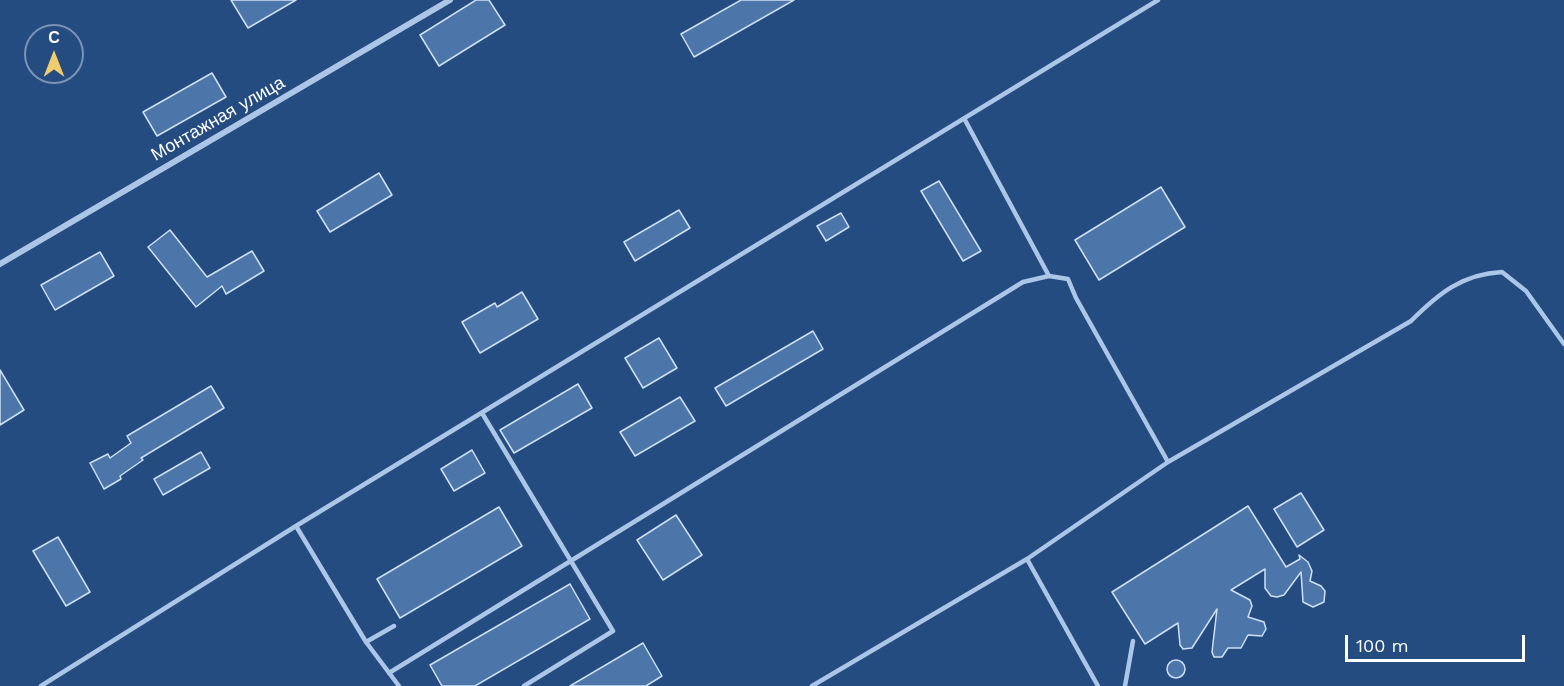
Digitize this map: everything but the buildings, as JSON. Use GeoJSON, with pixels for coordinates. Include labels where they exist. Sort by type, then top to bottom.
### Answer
{"type":"FeatureCollection","features":[{"type":"Feature","properties":{"kind":"street","name":"Монтажная улица"},"geometry":{"type":"LineString","coordinates":[[0,264],[450,0]]}},
{"type":"Feature","properties":{"kind":"lane"},"geometry":{"type":"LineString","coordinates":[[41,686],[296,526],[965,120],[1158,0]]}},
{"type":"Feature","properties":{"kind":"lane"},"geometry":{"type":"LineString","coordinates":[[965,120],[1049,276]]}},
{"type":"Feature","properties":{"kind":"lane"},"geometry":{"type":"LineString","coordinates":[[812,686],[1027,559],[1168,462],[1411,321],[1429,303],[1454,285],[1484,273],[1502,272],[1526,291],[1564,344]]}},
{"type":"Feature","properties":{"kind":"lane"},"geometry":{"type":"LineString","coordinates":[[389,673],[1023,282],[1049,276],[1068,279],[1076,298],[1168,462]]}},
{"type":"Feature","properties":{"kind":"lane"},"geometry":{"type":"LineString","coordinates":[[482,413],[613,631],[524,686]]}},
{"type":"Feature","properties":{"kind":"lane"},"geometry":{"type":"LineString","coordinates":[[296,526],[366,642],[399,686]]}},
{"type":"Feature","properties":{"kind":"lane"},"geometry":{"type":"LineString","coordinates":[[1027,559],[1098,686]]}},
{"type":"Feature","properties":{"kind":"lane"},"geometry":{"type":"LineString","coordinates":[[366,642],[394,626]]}},
{"type":"Feature","properties":{"kind":"lane"},"geometry":{"type":"LineString","coordinates":[[1125,686],[1133,641]]}}]}
